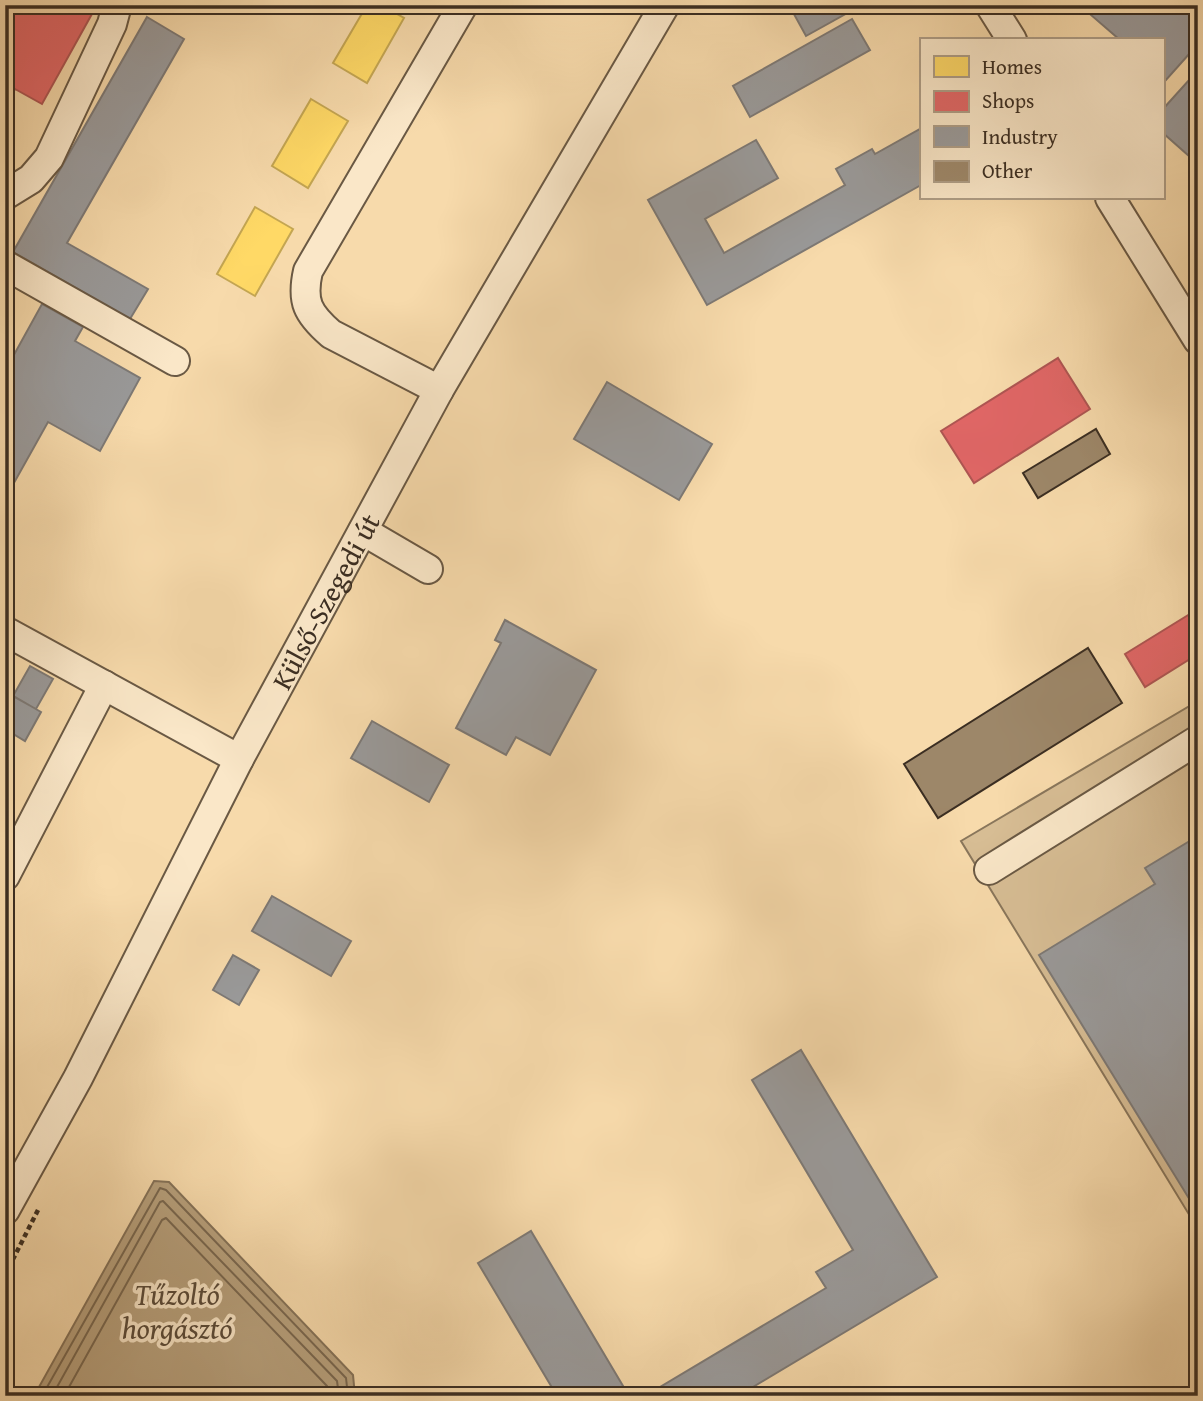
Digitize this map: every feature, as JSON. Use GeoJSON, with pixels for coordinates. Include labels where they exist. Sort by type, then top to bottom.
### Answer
{"type":"FeatureCollection","features":[{"type":"Feature","properties":{"kind":"street"},"geometry":{"type":"LineString","coordinates":[[5,195],[31,179],[49,158],[112,24],[117,5]]}},
{"type":"Feature","properties":{"kind":"street"},"geometry":{"type":"LineString","coordinates":[[439,390],[331,334],[316,321],[308,308],[304,287],[308,271],[463,5]]}},
{"type":"Feature","properties":{"kind":"street","name":"Külső-Szegedi út"},"geometry":{"type":"LineString","coordinates":[[5,1210],[78,1078],[239,760],[439,390],[665,5]]}},
{"type":"Feature","properties":{"kind":"street"},"geometry":{"type":"LineString","coordinates":[[990,5],[1011,38]]}},
{"type":"Feature","properties":{"kind":"street"},"geometry":{"type":"LineString","coordinates":[[1111,200],[1198,340]]}},
{"type":"Feature","properties":{"kind":"street"},"geometry":{"type":"LineString","coordinates":[[5,265],[175,361]]}},
{"type":"Feature","properties":{"kind":"street"},"geometry":{"type":"LineString","coordinates":[[363,531],[428,569]]}},
{"type":"Feature","properties":{"kind":"street"},"geometry":{"type":"LineString","coordinates":[[5,631],[239,760]]}},
{"type":"Feature","properties":{"kind":"street"},"geometry":{"type":"LineString","coordinates":[[5,876],[104,685]]}},
{"type":"Feature","properties":{"kind":"street"},"geometry":{"type":"LineString","coordinates":[[989,870],[1198,740]]}},
{"type":"Feature","properties":{"kind":"shaded area"},"geometry":{"type":"Polygon","coordinates":[[[1198,701],[1198,1218],[1193,1221],[961,841],[1198,701]]]}},
{"type":"Feature","properties":{"kind":"water","name":"Tűzoltó horgásztó"},"geometry":{"type":"Polygon","coordinates":[[[154,1181],[169,1182],[353,1375],[355,1396],[34,1396],[154,1181]]]}},
{"type":"Feature","properties":{"kind":"building: Homes"},"geometry":{"type":"Polygon","coordinates":[[[367,5],[381,5],[404,18],[367,83],[333,63],[367,5]]]}},
{"type":"Feature","properties":{"kind":"building: Homes"},"geometry":{"type":"Polygon","coordinates":[[[311,99],[348,121],[308,188],[272,166],[311,99]]]}},
{"type":"Feature","properties":{"kind":"building: Homes"},"geometry":{"type":"Polygon","coordinates":[[[255,207],[293,229],[255,296],[217,274],[255,207]]]}},
{"type":"Feature","properties":{"kind":"building: Shops"},"geometry":{"type":"Polygon","coordinates":[[[5,5],[81,5],[93,12],[42,104],[15,89],[5,106],[5,5]]]}},
{"type":"Feature","properties":{"kind":"building: Shops"},"geometry":{"type":"Polygon","coordinates":[[[1058,358],[1090,409],[974,483],[941,431],[1058,358]]]}},
{"type":"Feature","properties":{"kind":"building: Shops"},"geometry":{"type":"Polygon","coordinates":[[[1198,609],[1198,654],[1145,687],[1125,654],[1198,609]]]}},
{"type":"Feature","properties":{"kind":"building: Industry"},"geometry":{"type":"Polygon","coordinates":[[[789,5],[846,5],[849,12],[806,36],[789,5]]]}},
{"type":"Feature","properties":{"kind":"building: Industry"},"geometry":{"type":"Polygon","coordinates":[[[1100,5],[1198,5],[1198,44],[1166,80],[1164,38],[1118,38],[1091,15],[1100,5]]]}},
{"type":"Feature","properties":{"kind":"building: Industry"},"geometry":{"type":"Polygon","coordinates":[[[147,17],[184,39],[67,243],[148,289],[130,319],[13,252],[147,17]]]}},
{"type":"Feature","properties":{"kind":"building: Industry"},"geometry":{"type":"Polygon","coordinates":[[[852,19],[870,50],[750,117],[733,86],[852,19]]]}},
{"type":"Feature","properties":{"kind":"building: Industry"},"geometry":{"type":"Polygon","coordinates":[[[1198,70],[1198,164],[1164,134],[1164,108],[1198,70]]]}},
{"type":"Feature","properties":{"kind":"building: Industry"},"geometry":{"type":"Polygon","coordinates":[[[920,129],[920,186],[707,305],[648,200],[756,140],[778,178],[705,219],[724,253],[845,185],[836,169],[872,149],[875,154],[920,129]]]}},
{"type":"Feature","properties":{"kind":"building: Industry"},"geometry":{"type":"Polygon","coordinates":[[[42,304],[83,327],[75,341],[140,378],[100,451],[48,422],[5,499],[5,371],[42,304]]]}},
{"type":"Feature","properties":{"kind":"building: Industry"},"geometry":{"type":"Polygon","coordinates":[[[607,382],[712,444],[679,500],[574,439],[607,382]]]}},
{"type":"Feature","properties":{"kind":"building: Industry"},"geometry":{"type":"Polygon","coordinates":[[[505,620],[596,670],[550,755],[516,737],[506,755],[456,728],[501,643],[495,640],[505,620]]]}},
{"type":"Feature","properties":{"kind":"building: Industry"},"geometry":{"type":"Polygon","coordinates":[[[30,666],[53,679],[36,709],[13,696],[30,666]]]}},
{"type":"Feature","properties":{"kind":"building: Industry"},"geometry":{"type":"Polygon","coordinates":[[[5,691],[41,712],[25,741],[5,729],[5,691]]]}},
{"type":"Feature","properties":{"kind":"building: Industry"},"geometry":{"type":"Polygon","coordinates":[[[372,721],[449,765],[429,802],[351,758],[372,721]]]}},
{"type":"Feature","properties":{"kind":"building: Industry"},"geometry":{"type":"Polygon","coordinates":[[[1198,836],[1198,1202],[1193,1205],[1039,955],[1155,884],[1145,868],[1198,836]]]}},
{"type":"Feature","properties":{"kind":"building: Industry"},"geometry":{"type":"Polygon","coordinates":[[[272,896],[351,941],[331,976],[252,931],[272,896]]]}},
{"type":"Feature","properties":{"kind":"building: Industry"},"geometry":{"type":"Polygon","coordinates":[[[233,955],[259,970],[239,1005],[213,990],[233,955]]]}},
{"type":"Feature","properties":{"kind":"building: Industry"},"geometry":{"type":"Polygon","coordinates":[[[801,1050],[937,1277],[738,1396],[645,1396],[826,1288],[816,1272],[853,1250],[752,1080],[801,1050]]]}},
{"type":"Feature","properties":{"kind":"building: Industry"},"geometry":{"type":"Polygon","coordinates":[[[531,1231],[629,1396],[557,1396],[478,1263],[531,1231]]]}},
{"type":"Feature","properties":{"kind":"building: Other"},"geometry":{"type":"Polygon","coordinates":[[[1096,429],[1110,454],[1038,498],[1023,473],[1096,429]]]}},
{"type":"Feature","properties":{"kind":"building: Other"},"geometry":{"type":"Polygon","coordinates":[[[1088,648],[1122,703],[938,818],[904,764],[1088,648]]]}}]}
